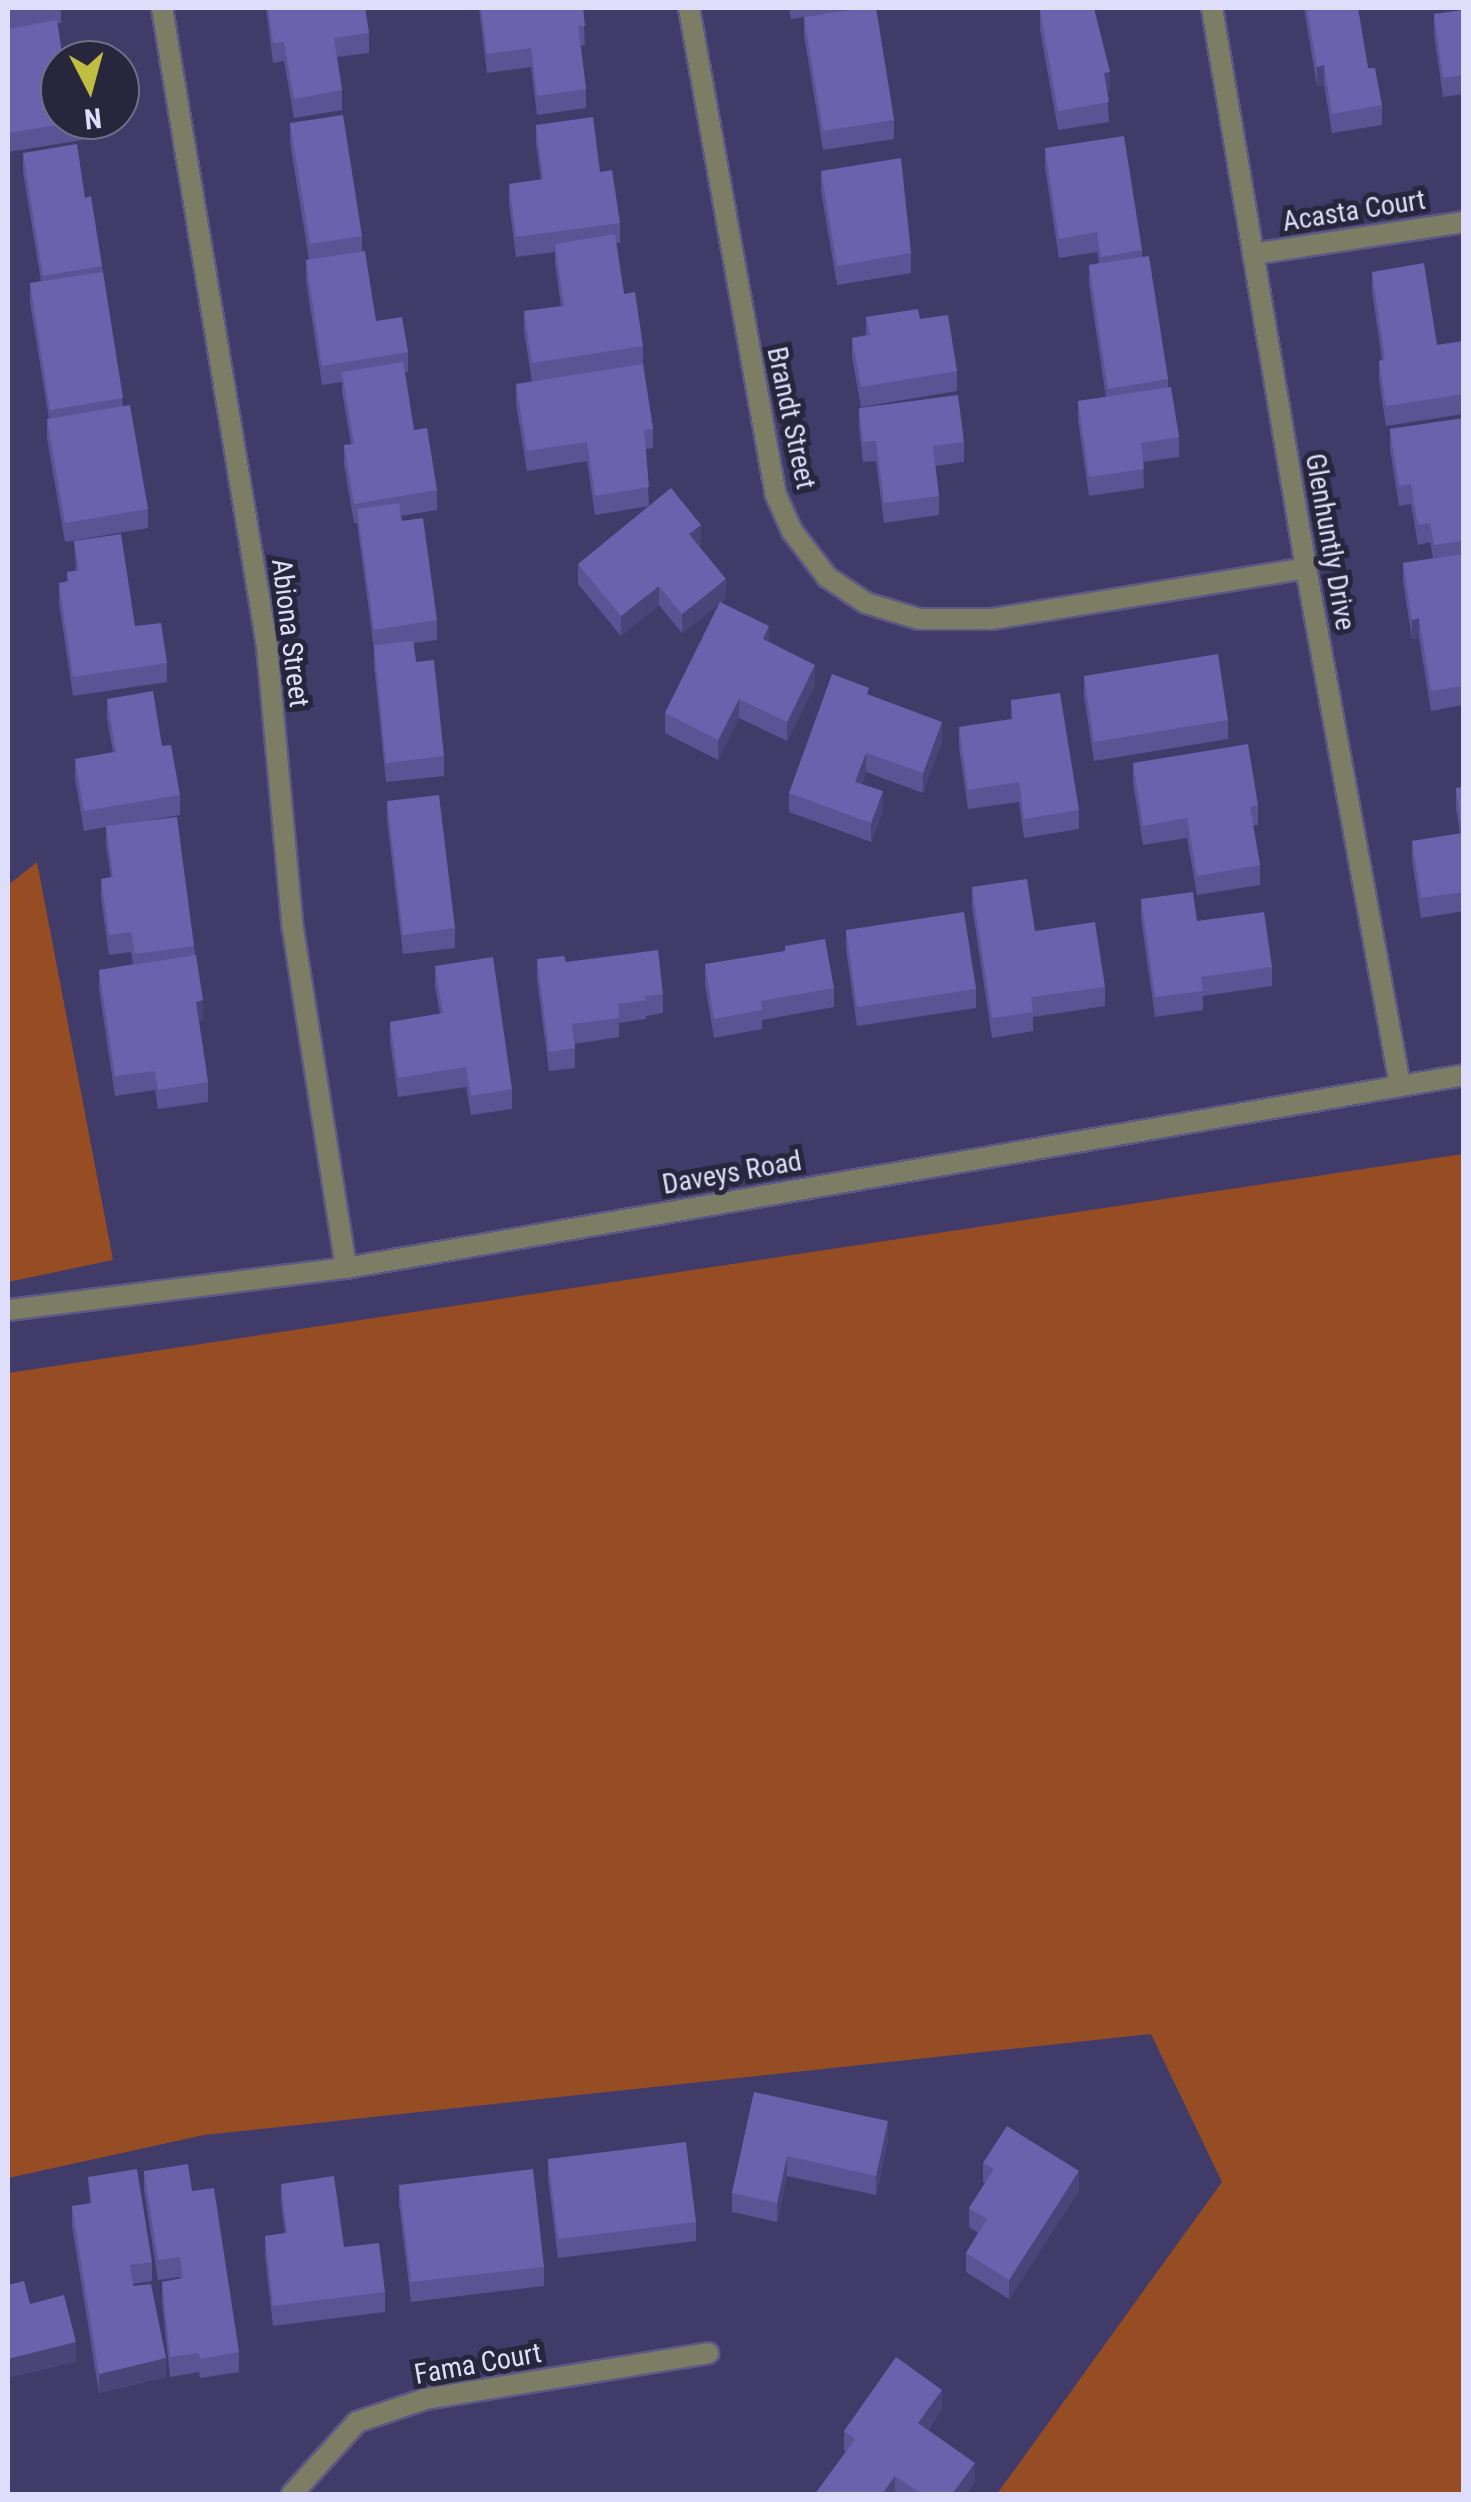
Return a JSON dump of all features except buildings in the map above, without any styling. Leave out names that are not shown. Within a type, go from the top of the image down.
[{"type":"street","name":"Abiona Street","points":[[162,8],[267,646],[293,929],[346,1268]]},
{"type":"street","name":"Brandt Street","points":[[689,8],[775,493],[792,531],[827,577],[866,603],[918,619],[992,619],[1306,568]]},
{"type":"street","name":"Glenhuntly Drive","points":[[1212,8],[1306,568],[1400,1085]]},
{"type":"street","name":"Acasta Court","points":[[1253,254],[1464,222]]},
{"type":"street","name":"Daveys Road","points":[[8,1310],[346,1268],[1464,1074]]},
{"type":"street","name":"Fama Court","points":[[292,2494],[358,2422],[425,2398],[708,2353]]},
{"type":"shaded area","points":[[37,862],[113,1260],[8,1282],[8,885]]},
{"type":"shaded area","points":[[1463,1154],[1463,2494],[997,2494],[1222,2182],[1151,2034],[204,2135],[8,2178],[8,1373]]}]
